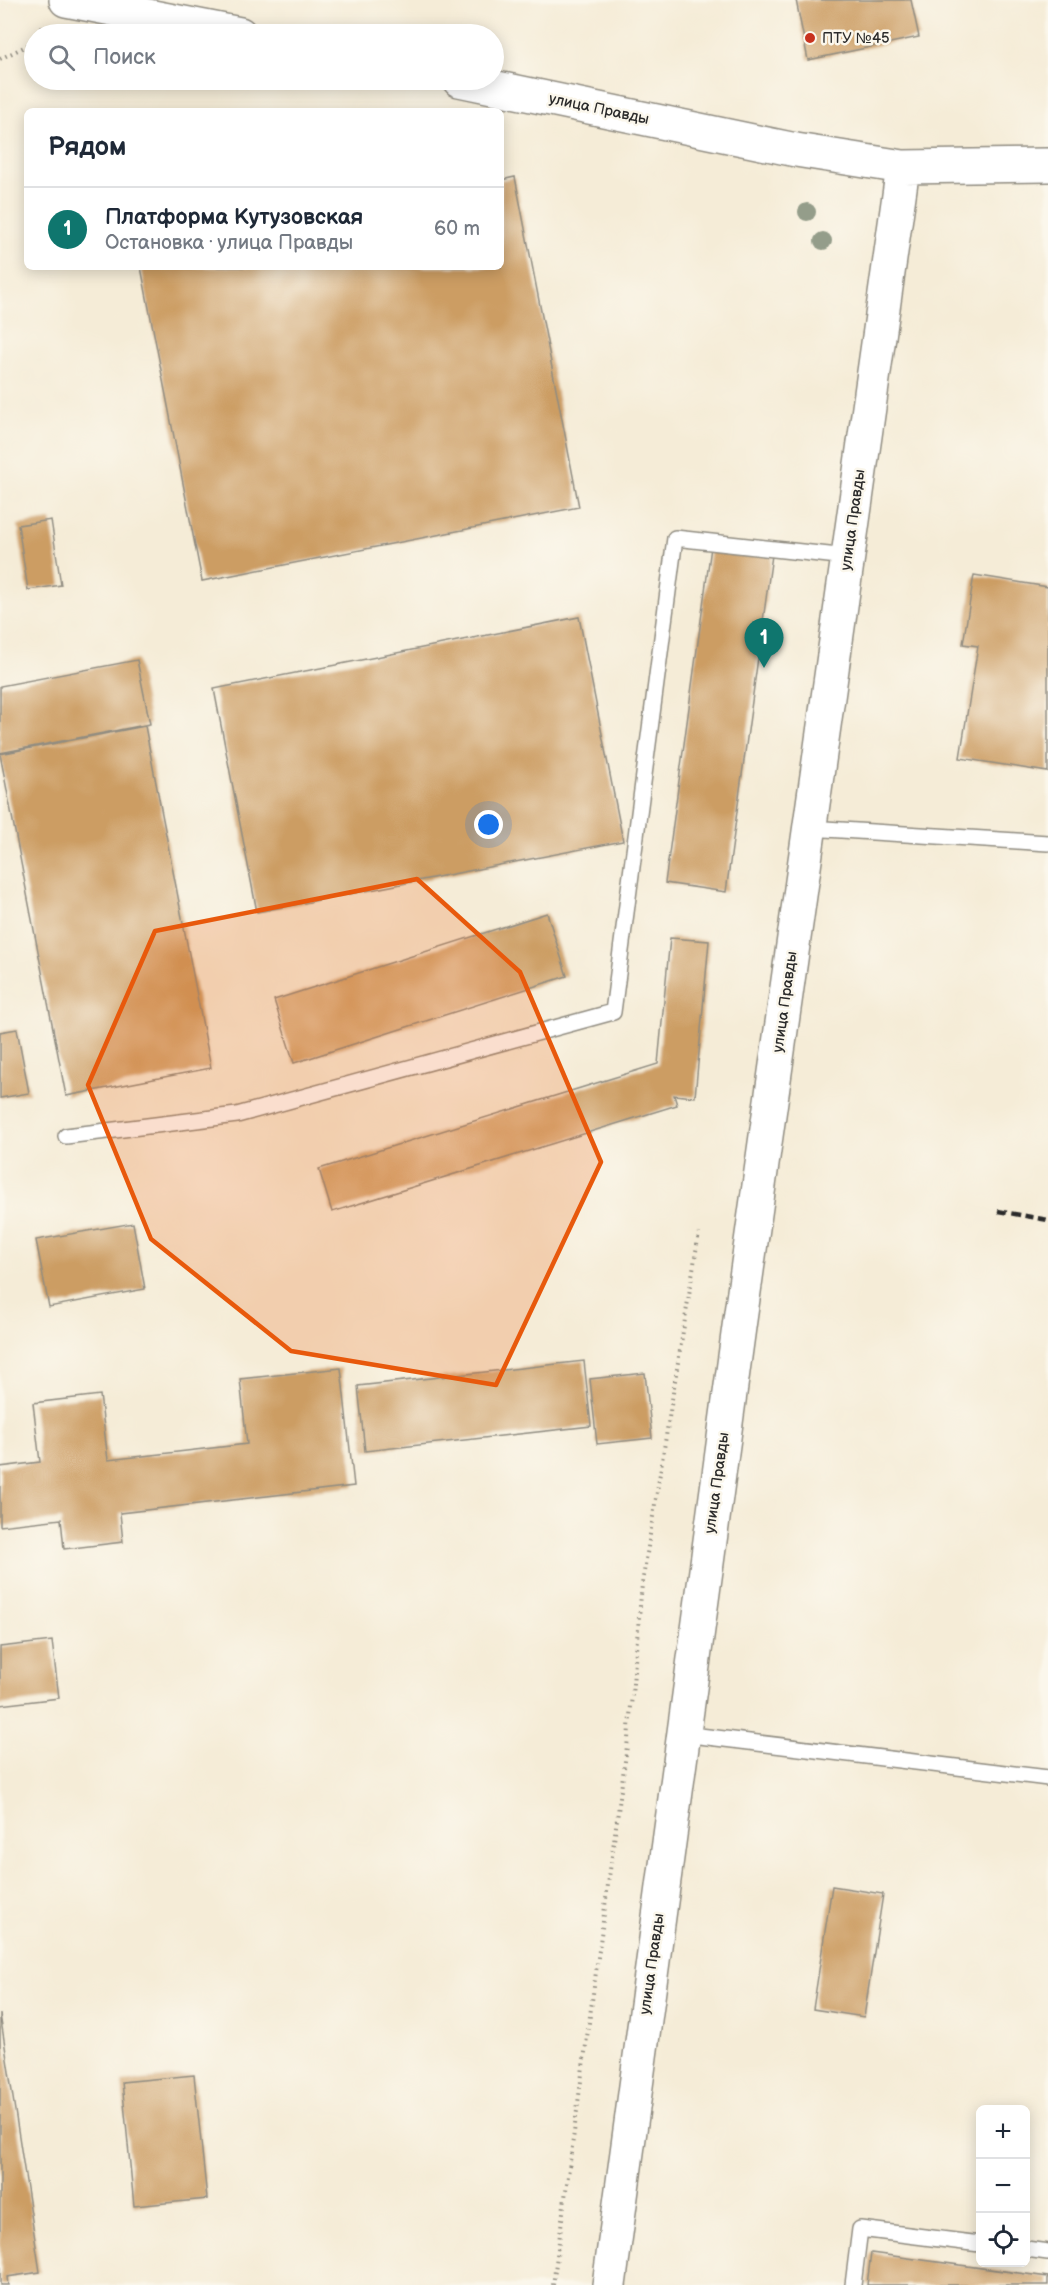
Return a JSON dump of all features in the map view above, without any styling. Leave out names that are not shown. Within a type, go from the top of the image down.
[{"type":"street","points":[[66,0],[189,24]]},
{"type":"street","name":"улица Правды","points":[[504,89],[796,150],[903,167],[683,1734],[609,2285]]},
{"type":"street","points":[[903,167],[1048,165]]},
{"type":"lane","points":[[66,1136],[237,1115],[613,1012],[675,538],[847,557]]},
{"type":"lane","points":[[809,828],[1048,843]]},
{"type":"lane","points":[[683,1734],[1048,1778]]},
{"type":"lane","points":[[853,2285],[860,2229],[976,2243]]},
{"type":"lane","points":[[1030,2250],[1048,2252]]},
{"type":"path","points":[[0,60],[24,47]]},
{"type":"path","points":[[553,2285],[628,1739],[642,1584],[699,1233]]},
{"type":"highlighted area","points":[[417,879],[520,972],[601,1162],[496,1385],[291,1351],[151,1239],[88,1085],[155,931]]},
{"type":"building","points":[[796,0],[911,0],[919,37],[808,60]]},
{"type":"building","points":[[515,177],[579,507],[202,581],[142,270],[504,270],[504,179]]},
{"type":"building","points":[[51,520],[61,585],[28,590],[18,525]]},
{"type":"building","points":[[711,547],[772,555],[726,892],[665,883]]},
{"type":"building","points":[[974,575],[1048,587],[1048,772],[960,758],[978,646],[963,644]]},
{"type":"building","points":[[579,617],[623,841],[257,912],[214,689]]},
{"type":"building","points":[[137,660],[150,724],[0,753],[0,686]]},
{"type":"building","points":[[145,726],[211,1068],[66,1096],[0,754]]},
{"type":"building","points":[[547,913],[567,976],[294,1063],[274,1000]]},
{"type":"building","points":[[670,938],[709,941],[695,1097],[674,1095],[677,1105],[332,1212],[319,1169],[658,1064]]},
{"type":"building","points":[[17,1029],[29,1093],[0,1098],[0,1032]]},
{"type":"building","points":[[133,1223],[145,1289],[49,1307],[36,1240]]},
{"type":"building","points":[[584,1361],[591,1426],[365,1451],[358,1386]]},
{"type":"building","points":[[341,1368],[354,1486],[120,1513],[123,1542],[64,1549],[61,1519],[0,1526],[0,1467],[40,1462],[33,1403],[100,1395],[108,1460],[247,1444],[240,1379]]},
{"type":"building","points":[[645,1373],[652,1438],[597,1444],[590,1379]]},
{"type":"building","points":[[52,1641],[59,1698],[0,1705],[0,1647]]},
{"type":"building","points":[[832,1886],[883,1894],[864,2017],[813,2009]]},
{"type":"building","points":[[0,2014],[40,2272],[7,2277],[8,2285],[0,2285]]},
{"type":"building","points":[[194,2075],[207,2199],[134,2206],[122,2082]]},
{"type":"building","points":[[871,2253],[1048,2277],[1048,2285],[867,2285]]},
{"type":"railway","points":[[998,1211],[1048,1220]]},
{"type":"place","name":"ПТУ №45","points":[[810,38]]},
{"type":"place","name":"Платформа Кутузовская","points":[[764,668]]}]
